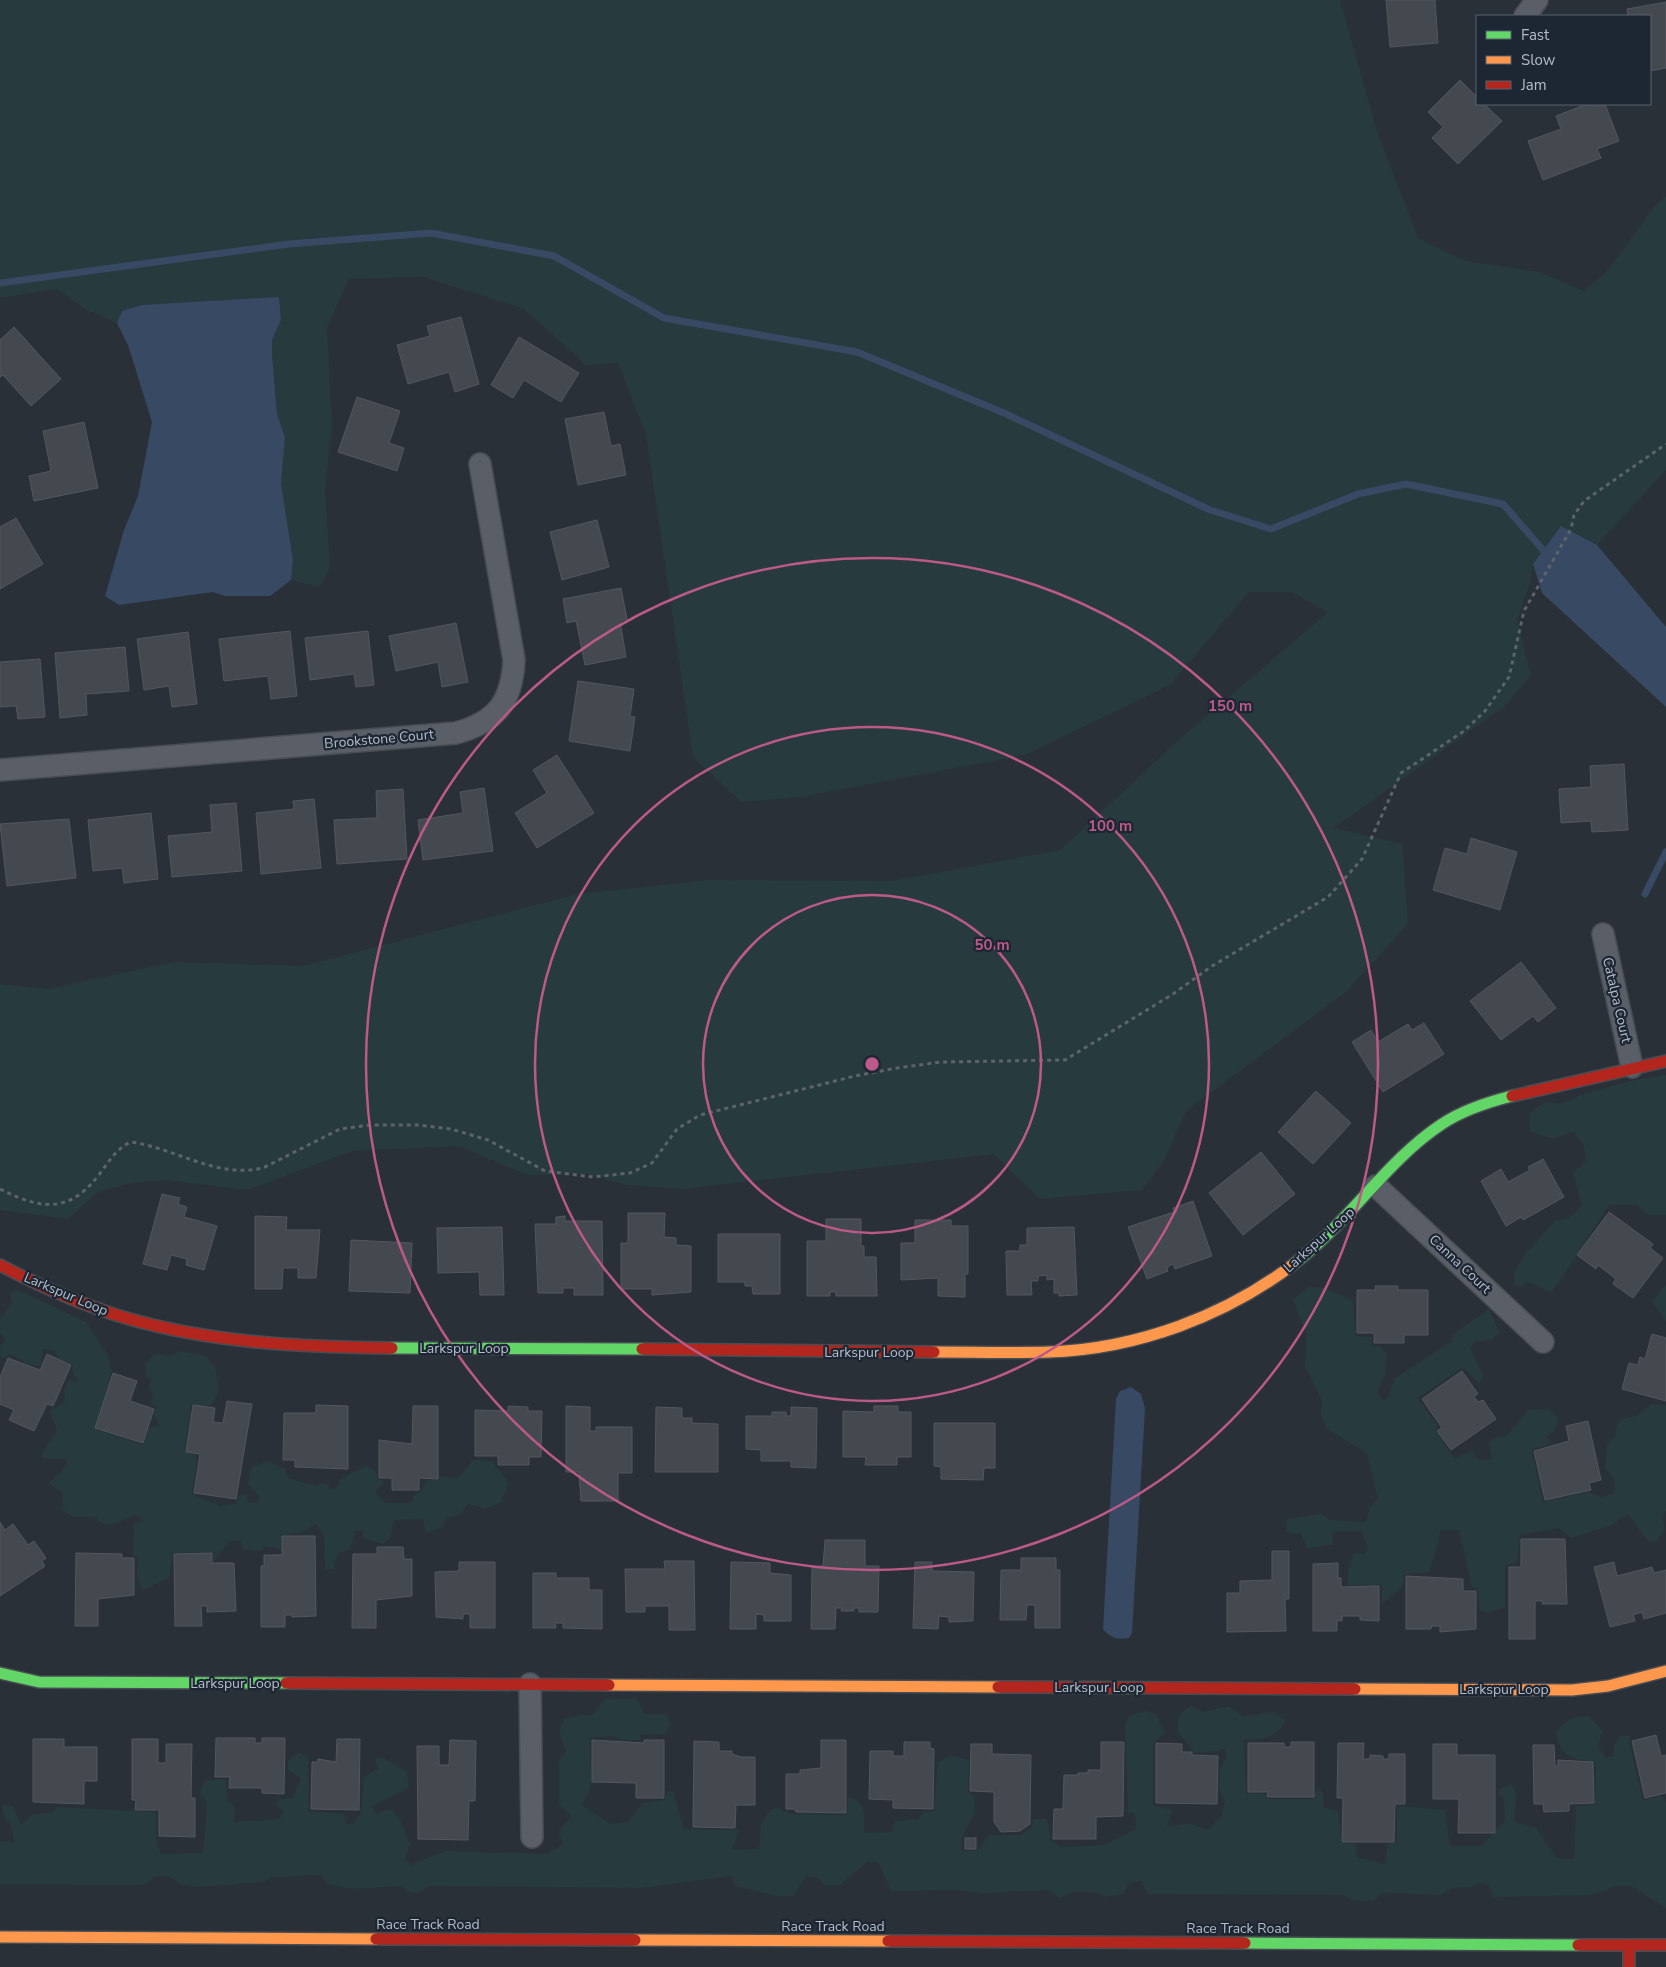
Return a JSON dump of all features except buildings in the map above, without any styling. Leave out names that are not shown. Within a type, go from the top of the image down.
[{"type":"street","points":[[1526,15],[1537,0]]},
{"type":"street","name":"Brookstone Court","points":[[0,770],[456,732],[476,727],[493,716],[506,700],[513,680],[514,660],[480,464]]},
{"type":"street","name":"Catalpa Court","points":[[1602,934],[1632,1067]]},
{"type":"street","name":"Larkspur Loop","points":[[0,1265],[54,1292],[96,1309],[144,1324],[209,1338],[272,1344],[366,1348],[1050,1352],[1090,1348],[1168,1331],[1224,1309],[1264,1287],[1305,1257],[1436,1129],[1468,1110],[1497,1100],[1632,1067],[1666,1061]]},
{"type":"street","name":"Canna Court","points":[[1376,1186],[1543,1342]]},
{"type":"street","name":"Larkspur Loop","points":[[0,1673],[39,1682],[1572,1690],[1608,1686],[1666,1671]]},
{"type":"street","points":[[530,1684],[532,1837]]},
{"type":"street","name":"Race Track Road","points":[[0,1937],[1666,1945]]},
{"type":"street","points":[[1629,1944],[1629,1967]]},
{"type":"path","points":[[0,1189],[22,1201],[46,1204],[73,1200],[93,1184],[116,1152],[131,1142],[226,1169],[249,1171],[262,1168],[340,1130],[372,1125],[418,1125],[451,1129],[488,1140],[545,1171],[562,1175],[593,1177],[630,1173],[652,1163],[678,1130],[700,1115],[855,1076],[897,1068],[941,1062],[1065,1060],[1173,994],[1212,966],[1328,896],[1362,859],[1402,773],[1464,731],[1485,711],[1509,677],[1524,611],[1571,529],[1574,516],[1584,501],[1666,444]]},
{"type":"green space","points":[[0,0],[1340,0],[1378,134],[1418,238],[1465,261],[1539,272],[1584,291],[1608,270],[1654,207],[1666,196],[1666,470],[1597,545],[1561,526],[1533,564],[1530,584],[1517,620],[1531,675],[1505,706],[1334,828],[1402,844],[1408,924],[1346,992],[1186,1111],[1164,1161],[1142,1190],[1040,1199],[993,1154],[682,1189],[627,1185],[587,1174],[527,1175],[459,1146],[352,1151],[247,1190],[166,1180],[130,1183],[97,1193],[68,1219],[0,1210],[0,984],[48,989],[174,962],[303,966],[578,894],[708,880],[892,881],[1060,850],[1181,738],[1328,612],[1291,592],[1249,592],[1170,685],[1025,755],[801,797],[741,802],[693,757],[646,434],[618,363],[586,365],[524,309],[424,277],[349,279],[327,328],[332,426],[325,488],[330,568],[319,587],[291,580],[293,560],[281,483],[285,437],[277,414],[272,354],[272,340],[281,320],[279,297],[122,311],[117,323],[87,310],[57,289],[0,298]]},
{"type":"green space","points":[[1666,1075],[1666,1215],[1648,1215],[1637,1205],[1609,1205],[1558,1284],[1550,1292],[1528,1282],[1522,1287],[1514,1286],[1515,1270],[1526,1253],[1555,1221],[1569,1218],[1582,1206],[1573,1172],[1586,1162],[1584,1145],[1573,1132],[1553,1139],[1530,1132],[1529,1114],[1546,1101],[1560,1104],[1587,1093],[1630,1081]]},
{"type":"green space","points":[[1664,1286],[1666,1286],[1666,1321],[1652,1302]]},
{"type":"green space","points":[[1309,1287],[1326,1288],[1353,1301],[1356,1336],[1372,1337],[1372,1347],[1379,1346],[1387,1353],[1385,1375],[1377,1392],[1383,1401],[1388,1398],[1394,1379],[1452,1341],[1453,1334],[1489,1309],[1500,1333],[1491,1340],[1475,1342],[1470,1349],[1484,1377],[1479,1383],[1463,1367],[1418,1398],[1439,1428],[1435,1430],[1454,1458],[1472,1451],[1478,1460],[1492,1459],[1488,1441],[1507,1435],[1528,1410],[1549,1409],[1559,1420],[1554,1431],[1546,1437],[1552,1443],[1532,1450],[1543,1502],[1588,1492],[1602,1497],[1614,1493],[1615,1481],[1605,1468],[1607,1444],[1615,1437],[1618,1421],[1638,1415],[1652,1404],[1666,1405],[1666,1511],[1662,1517],[1665,1529],[1655,1543],[1647,1540],[1628,1514],[1610,1526],[1571,1538],[1559,1528],[1520,1535],[1517,1562],[1505,1566],[1505,1607],[1487,1613],[1480,1610],[1477,1588],[1472,1587],[1459,1530],[1440,1530],[1438,1544],[1429,1572],[1404,1574],[1402,1587],[1382,1604],[1382,1585],[1348,1585],[1348,1571],[1353,1554],[1364,1554],[1368,1547],[1362,1531],[1333,1531],[1332,1545],[1307,1548],[1301,1534],[1286,1532],[1287,1519],[1321,1514],[1330,1520],[1366,1522],[1370,1507],[1378,1499],[1367,1453],[1327,1429],[1321,1415],[1322,1401],[1305,1366],[1307,1336],[1293,1299]]},
{"type":"green space","points":[[16,1289],[86,1322],[107,1354],[112,1370],[95,1429],[143,1445],[150,1427],[160,1426],[154,1414],[156,1408],[151,1403],[153,1394],[149,1389],[151,1380],[146,1376],[145,1364],[155,1354],[169,1356],[181,1351],[206,1356],[215,1367],[219,1391],[211,1406],[191,1405],[185,1452],[195,1455],[197,1460],[192,1494],[221,1506],[236,1504],[238,1496],[246,1494],[248,1502],[257,1503],[259,1497],[248,1484],[251,1467],[268,1461],[285,1469],[288,1478],[315,1486],[322,1483],[329,1486],[332,1490],[339,1484],[339,1480],[367,1465],[376,1472],[378,1479],[385,1481],[375,1492],[385,1503],[412,1503],[413,1496],[420,1491],[427,1480],[438,1480],[440,1476],[457,1479],[473,1460],[492,1461],[509,1483],[501,1502],[485,1509],[468,1504],[460,1515],[446,1518],[442,1527],[426,1533],[423,1519],[394,1520],[390,1538],[383,1544],[363,1538],[363,1530],[355,1532],[350,1549],[337,1554],[334,1569],[325,1569],[324,1536],[316,1524],[301,1533],[281,1535],[281,1549],[265,1546],[261,1551],[243,1549],[240,1541],[229,1541],[214,1562],[213,1552],[172,1553],[170,1577],[142,1591],[137,1577],[138,1558],[133,1556],[134,1524],[144,1521],[137,1515],[114,1524],[102,1524],[95,1517],[72,1517],[62,1509],[63,1494],[49,1483],[66,1466],[66,1460],[42,1458],[41,1455],[57,1430],[50,1411],[65,1402],[64,1389],[69,1380],[76,1382],[77,1379],[72,1372],[73,1364],[60,1359],[55,1351],[44,1349],[40,1366],[30,1365],[10,1354],[1,1359],[0,1346],[6,1340],[0,1333],[0,1319],[12,1303],[10,1294]]},
{"type":"green space","points":[[637,1698],[644,1714],[666,1714],[671,1724],[666,1734],[640,1735],[641,1740],[622,1740],[614,1736],[590,1738],[591,1787],[582,1805],[610,1824],[628,1822],[642,1803],[665,1800],[667,1791],[673,1792],[684,1829],[739,1830],[732,1850],[759,1849],[761,1824],[771,1809],[779,1808],[790,1814],[847,1815],[848,1797],[859,1803],[864,1811],[864,1833],[892,1832],[895,1821],[918,1819],[925,1812],[934,1811],[938,1762],[950,1755],[969,1760],[968,1792],[974,1796],[975,1812],[961,1839],[962,1851],[978,1850],[989,1835],[1021,1835],[1032,1827],[1033,1819],[1047,1819],[1051,1840],[1062,1847],[1104,1845],[1136,1829],[1135,1814],[1128,1812],[1125,1725],[1130,1715],[1145,1711],[1156,1714],[1165,1733],[1153,1743],[1153,1805],[1172,1810],[1167,1827],[1188,1823],[1209,1830],[1222,1815],[1225,1800],[1219,1789],[1220,1769],[1227,1755],[1224,1748],[1218,1751],[1195,1753],[1178,1732],[1178,1716],[1190,1706],[1203,1712],[1228,1706],[1244,1717],[1272,1712],[1286,1720],[1278,1731],[1269,1737],[1244,1739],[1246,1793],[1265,1794],[1266,1799],[1314,1799],[1316,1789],[1323,1791],[1323,1807],[1338,1811],[1341,1843],[1356,1844],[1357,1857],[1385,1865],[1388,1843],[1397,1843],[1397,1806],[1445,1810],[1450,1846],[1481,1846],[1505,1821],[1504,1798],[1499,1795],[1500,1789],[1511,1784],[1516,1792],[1514,1821],[1536,1828],[1557,1858],[1574,1859],[1576,1806],[1595,1805],[1596,1763],[1575,1758],[1565,1753],[1558,1742],[1556,1733],[1569,1720],[1588,1716],[1602,1730],[1598,1747],[1606,1758],[1614,1756],[1614,1745],[1620,1736],[1630,1736],[1629,1742],[1643,1800],[1662,1796],[1666,1803],[1666,1908],[1631,1886],[1617,1886],[1592,1895],[1493,1897],[1491,1889],[1484,1882],[1471,1887],[1453,1888],[1440,1895],[1383,1893],[1373,1901],[1352,1900],[1344,1895],[1148,1894],[1141,1881],[1130,1882],[1123,1894],[1105,1897],[1098,1893],[1075,1891],[1060,1898],[1048,1890],[984,1893],[957,1890],[891,1891],[878,1862],[867,1862],[839,1886],[824,1885],[818,1878],[806,1877],[793,1896],[776,1896],[735,1886],[731,1876],[641,1888],[430,1886],[418,1893],[408,1892],[402,1886],[351,1889],[328,1884],[320,1875],[272,1877],[264,1882],[196,1887],[181,1884],[168,1876],[155,1876],[145,1885],[0,1884],[0,1841],[14,1842],[11,1824],[4,1817],[2,1806],[13,1806],[21,1825],[33,1814],[51,1813],[57,1807],[156,1812],[156,1838],[161,1854],[203,1853],[207,1803],[200,1792],[205,1780],[226,1780],[227,1798],[235,1808],[234,1822],[279,1819],[284,1812],[276,1805],[279,1799],[292,1798],[301,1778],[288,1770],[288,1760],[299,1753],[308,1757],[309,1811],[344,1814],[346,1824],[353,1824],[361,1813],[364,1777],[378,1769],[375,1760],[377,1757],[384,1758],[407,1772],[409,1787],[373,1806],[376,1815],[385,1810],[391,1810],[400,1819],[410,1844],[405,1859],[411,1865],[445,1851],[547,1854],[563,1844],[558,1831],[572,1817],[559,1805],[559,1761],[567,1750],[560,1735],[564,1719],[580,1715],[592,1715],[605,1699]]},
{"type":"water","points":[[279,297],[281,320],[272,340],[272,354],[277,414],[285,437],[281,483],[293,560],[291,580],[270,596],[225,596],[213,592],[119,605],[105,596],[124,530],[138,496],[152,422],[128,345],[117,323],[122,311],[142,305]]},
{"type":"water","points":[[1561,526],[1597,545],[1666,627],[1666,707],[1542,593],[1533,564]]},
{"type":"water","points":[[1131,1387],[1141,1394],[1145,1408],[1132,1633],[1129,1638],[1121,1639],[1114,1638],[1103,1629],[1116,1399],[1120,1391]]},
{"type":"waterway","points":[[0,283],[289,244],[431,233],[554,256],[664,318],[857,352],[1004,413],[1210,510],[1271,529],[1358,494],[1406,484],[1503,504],[1544,551]]},
{"type":"waterway","points":[[1645,894],[1666,852]]},
{"type":"traffic: fast","points":[[1295,1263],[1315,1247],[1403,1155],[1422,1139],[1458,1115],[1512,1096]]},
{"type":"traffic: fast","points":[[392,1348],[642,1349]]},
{"type":"traffic: fast","points":[[0,1673],[39,1682],[286,1683]]},
{"type":"traffic: fast","points":[[1245,1943],[1578,1945]]},
{"type":"traffic: slow","points":[[934,1352],[1049,1352],[1115,1344],[1179,1326],[1210,1314],[1240,1299],[1295,1263]]},
{"type":"traffic: slow","points":[[1355,1689],[1572,1690],[1608,1686],[1666,1671]]},
{"type":"traffic: slow","points":[[609,1685],[998,1687]]},
{"type":"traffic: slow","points":[[0,1937],[376,1939]]},
{"type":"traffic: slow","points":[[635,1940],[888,1941]]},
{"type":"traffic: jam","points":[[1512,1096],[1666,1061]]},
{"type":"traffic: jam","points":[[0,1265],[46,1288],[110,1313],[191,1333],[291,1345],[392,1348]]},
{"type":"traffic: jam","points":[[642,1349],[934,1352]]},
{"type":"traffic: jam","points":[[286,1683],[609,1685]]},
{"type":"traffic: jam","points":[[998,1687],[1355,1689]]},
{"type":"traffic: jam","points":[[376,1939],[635,1940]]},
{"type":"traffic: jam","points":[[888,1941],[1245,1943]]},
{"type":"traffic: jam","points":[[1578,1945],[1666,1945]]},
{"type":"traffic: jam","points":[[1629,1945],[1629,1967]]}]
